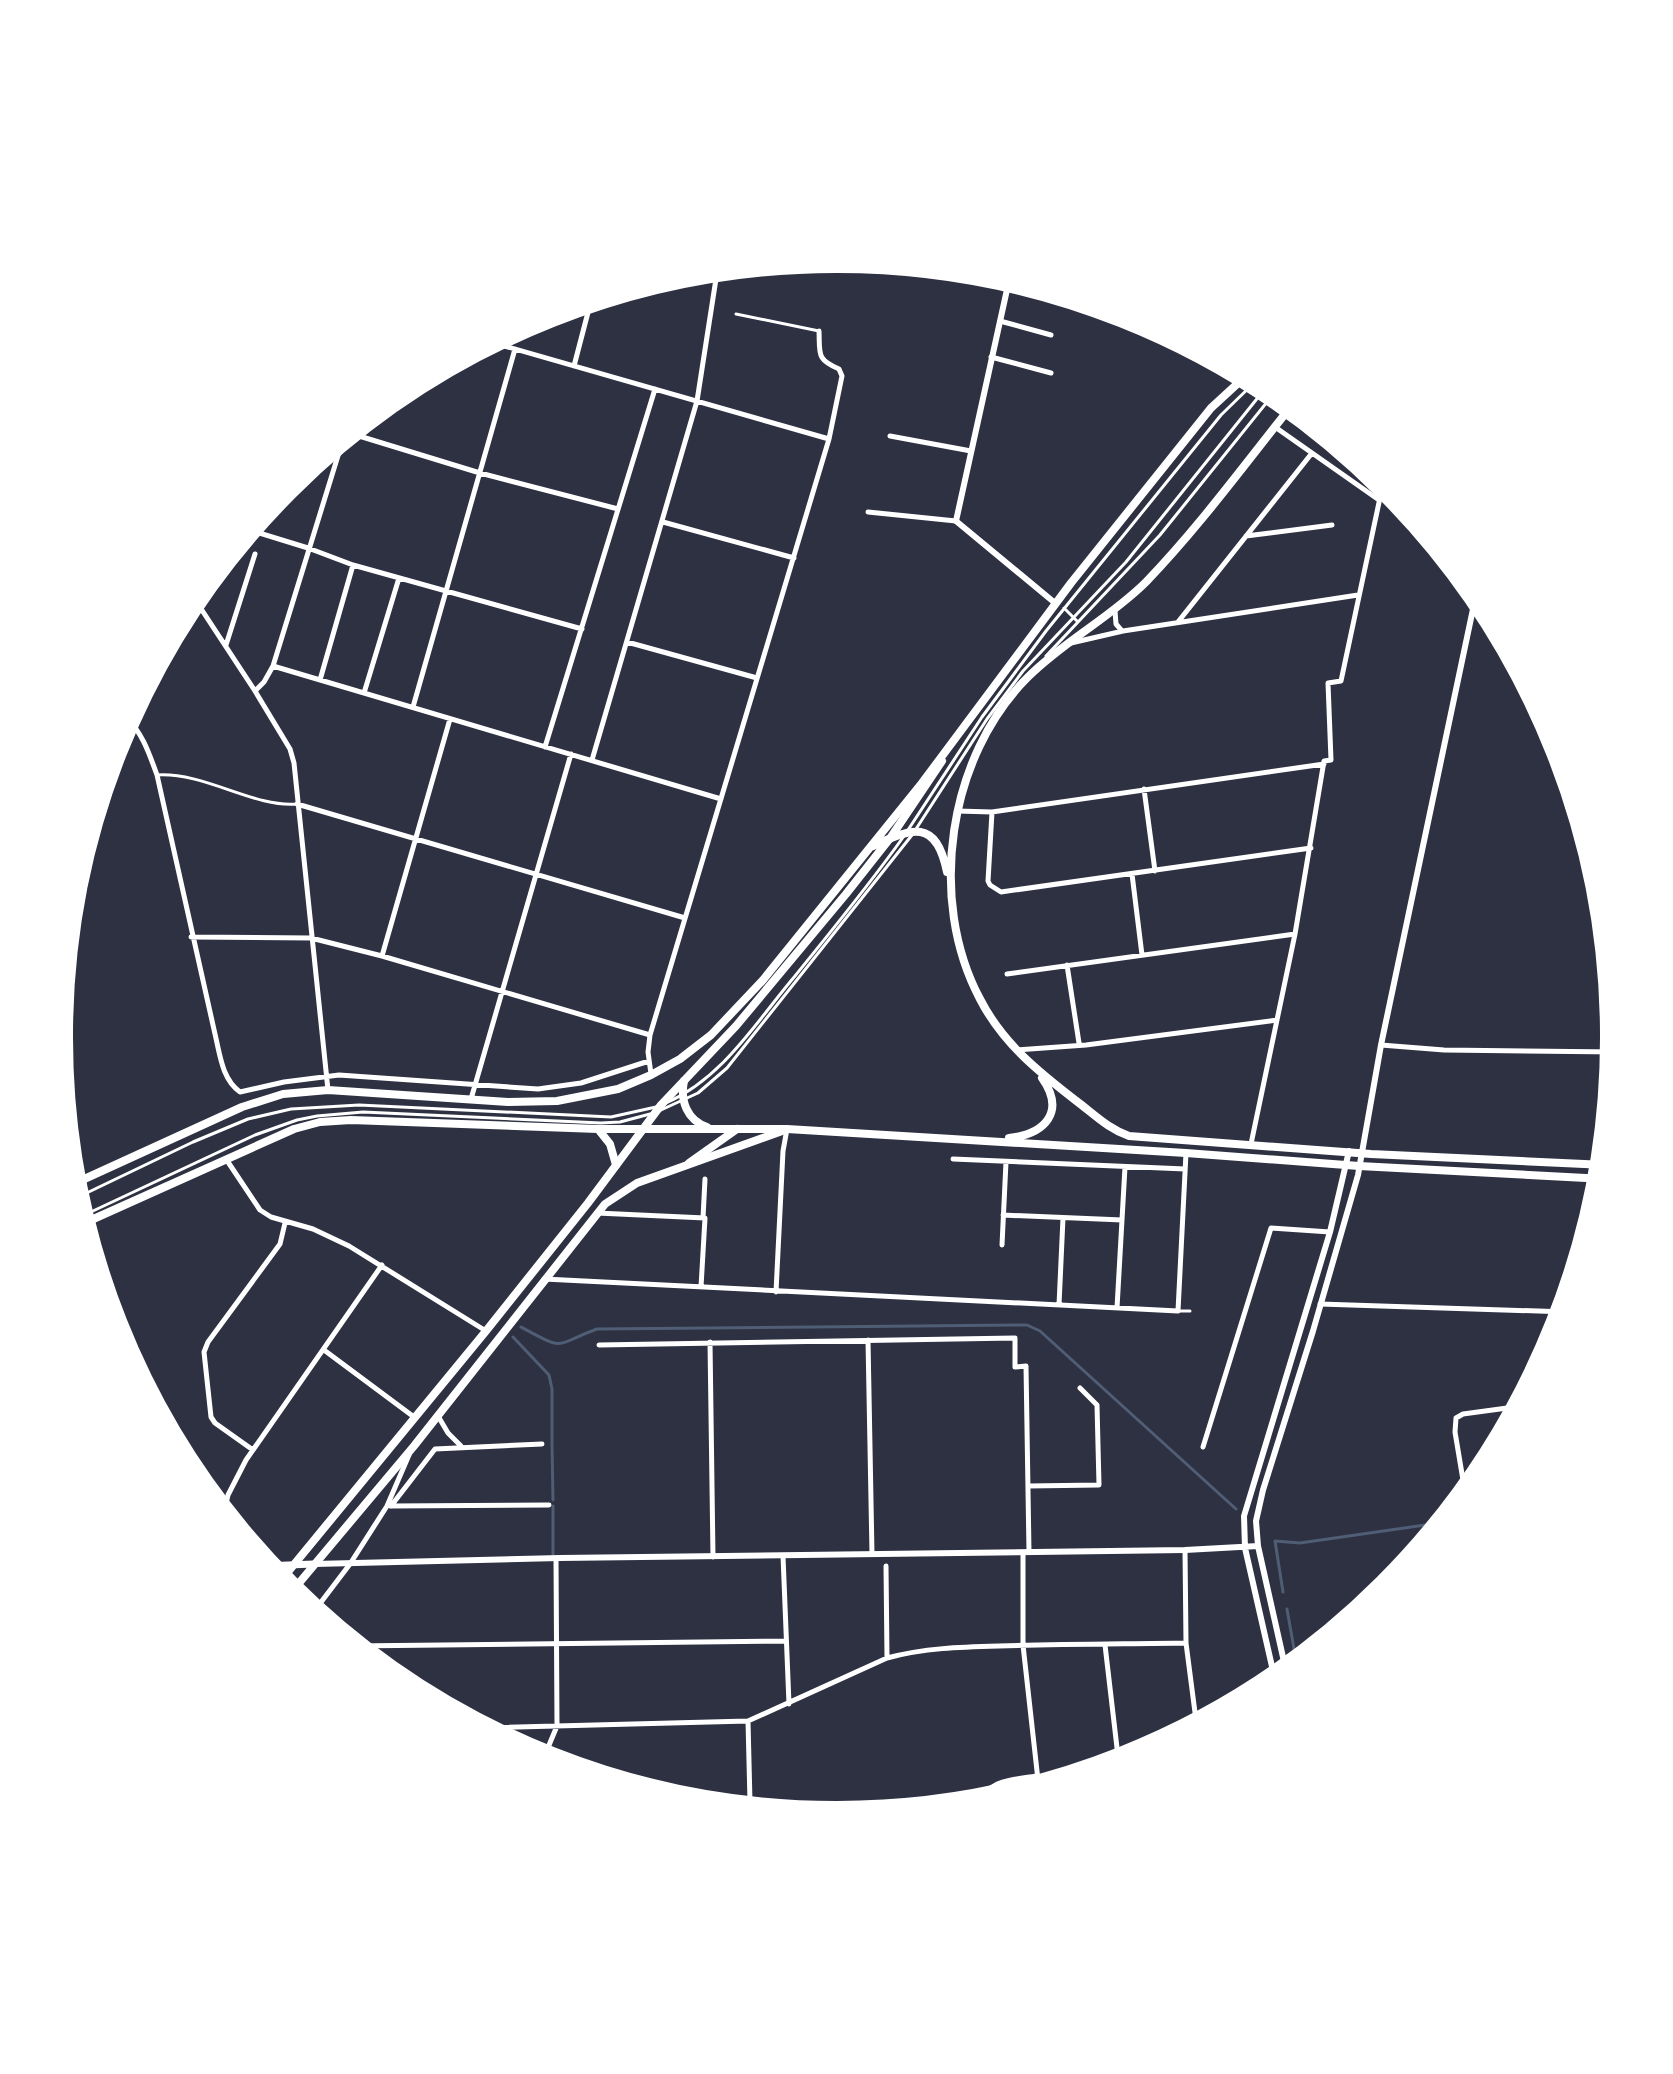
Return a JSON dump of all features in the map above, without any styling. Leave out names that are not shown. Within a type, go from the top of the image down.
[{"type":"main road","points":[[82,1180],[242,1107],[283,1094],[328,1090],[523,1103],[582,1098],[618,1089],[651,1075],[697,1047],[729,1018],[763,980],[960,733],[1055,603],[1211,408],[1239,382]]},
{"type":"main road","points":[[954,904],[952,849],[957,811],[974,757],[1001,712],[1027,678],[1144,584],[1285,414]]},
{"type":"main road","points":[[286,1573],[504,1308],[658,1109],[736,1026],[891,837],[960,733]]},
{"type":"main road","points":[[871,846],[911,831],[932,838],[942,852],[960,944],[971,982],[994,1024],[1037,1070],[1107,1126],[1129,1136],[1594,1164]]},
{"type":"main road","points":[[991,1141],[1032,1134],[1046,1122],[1052,1104],[1051,1094],[1037,1070]]},
{"type":"main road","points":[[684,1081],[683,1098],[696,1123],[716,1129]]},
{"type":"main road","points":[[90,1220],[258,1140],[335,1121],[644,1130],[787,1129],[1591,1178]]},
{"type":"main road","points":[[598,1129],[610,1144],[616,1165]]},
{"type":"main road","points":[[689,1163],[737,1129]]},
{"type":"main road","points":[[298,1584],[414,1446],[596,1213],[626,1188],[787,1129]]},
{"type":"main road","points":[[280,1566],[314,1564]]},
{"type":"street","points":[[592,760],[697,401],[716,278]]},
{"type":"street","points":[[956,521],[1007,288]]},
{"type":"street","points":[[574,366],[589,309]]},
{"type":"street","points":[[1000,321],[1051,335]]},
{"type":"street","points":[[651,1075],[650,1035],[829,439],[842,376],[839,369],[823,363],[820,358],[819,331]]},
{"type":"street","points":[[503,345],[829,439]]},
{"type":"street","points":[[413,707],[515,349]]},
{"type":"street","points":[[991,357],[1051,373]]},
{"type":"street","points":[[545,747],[655,389]]},
{"type":"street","points":[[1275,426],[1379,500]]},
{"type":"street","points":[[890,436],[971,451]]},
{"type":"street","points":[[357,437],[618,509]]},
{"type":"street","points":[[255,691],[273,666],[339,452]]},
{"type":"street","points":[[1177,623],[1312,453]]},
{"type":"street","points":[[1251,1144],[1295,934],[1324,761],[1331,760],[1328,683],[1341,681],[1380,494]]},
{"type":"street","points":[[868,512],[956,521],[1055,603]]},
{"type":"street","points":[[663,522],[794,558]]},
{"type":"street","points":[[1245,536],[1332,525]]},
{"type":"street","points":[[257,532],[353,565],[582,629]]},
{"type":"street","points":[[225,645],[255,554]]},
{"type":"street","points":[[320,680],[353,565]]},
{"type":"street","points":[[364,693],[399,578]]},
{"type":"street","points":[[1071,643],[1123,631],[1358,595]]},
{"type":"street","points":[[200,607],[290,749],[294,763],[328,1090]]},
{"type":"street","points":[[1284,1661],[1258,1546],[1256,1521],[1359,1166],[1381,1045],[1473,608]]},
{"type":"street","points":[[1115,610],[1116,624],[1123,631]]},
{"type":"street","points":[[627,642],[757,678]]},
{"type":"street","points":[[273,666],[721,799]]},
{"type":"street","points":[[382,956],[450,718]]},
{"type":"street","points":[[134,725],[147,746],[157,775],[191,937],[226,1077],[240,1092],[326,1076],[373,1076],[538,1089],[601,1078],[649,1061]]},
{"type":"street","points":[[471,1100],[571,754]]},
{"type":"street","points":[[957,811],[992,812],[1324,764]]},
{"type":"street","points":[[1144,789],[1155,871]]},
{"type":"street","points":[[297,804],[685,918]]},
{"type":"street","points":[[992,812],[988,874],[990,885],[1001,892],[1311,848]]},
{"type":"street","points":[[1132,874],[1142,955]]},
{"type":"street","points":[[1007,974],[1295,934]]},
{"type":"street","points":[[191,937],[311,938],[650,1035]]},
{"type":"street","points":[[1067,965],[1079,1043]]},
{"type":"street","points":[[1016,1050],[1079,1043],[1086,1045],[1277,1020]]},
{"type":"street","points":[[1381,1045],[1444,1050],[1604,1052]]},
{"type":"street","points":[[776,1292],[783,1151],[787,1129]]},
{"type":"street","points":[[1273,1669],[1245,1548],[1244,1516],[1330,1232],[1349,1151]]},
{"type":"street","points":[[543,1279],[1178,1311],[1186,1153]]},
{"type":"street","points":[[227,1155],[260,1210],[285,1223],[332,1237],[487,1329]]},
{"type":"street","points":[[953,1159],[1185,1169]]},
{"type":"street","points":[[1002,1245],[1006,1162]]},
{"type":"street","points":[[1117,1308],[1125,1167]]},
{"type":"street","points":[[701,1287],[705,1179]]},
{"type":"street","points":[[596,1213],[704,1218]]},
{"type":"street","points":[[1003,1215],[1122,1220]]},
{"type":"street","points":[[1059,1305],[1063,1218]]},
{"type":"street","points":[[253,1450],[211,1417],[204,1352],[208,1342],[280,1244],[285,1223]]},
{"type":"street","points":[[1203,1447],[1271,1228],[1330,1232]]},
{"type":"street","points":[[226,1504],[253,1450],[382,1265]]},
{"type":"street","points":[[1320,1304],[1554,1312]]},
{"type":"street","points":[[599,1345],[1015,1338],[1015,1367],[1026,1366],[1028,1486],[1023,1645],[1037,1776],[996,1783],[987,1791]]},
{"type":"street","points":[[868,1340],[872,1554]]},
{"type":"street","points":[[710,1342],[713,1557]]},
{"type":"street","points":[[324,1350],[414,1417]]},
{"type":"street","points":[[1028,1486],[1099,1485],[1097,1405],[1080,1388]]},
{"type":"street","points":[[1463,1481],[1455,1432],[1456,1418],[1468,1413],[1509,1408]]},
{"type":"street","points":[[437,1414],[461,1447]]},
{"type":"street","points":[[1269,1429],[1280,1432]]},
{"type":"street","points":[[319,1605],[430,1453],[438,1448],[542,1444]]},
{"type":"street","points":[[389,1506],[414,1446]]},
{"type":"street","points":[[389,1506],[549,1505]]},
{"type":"street","points":[[314,1564],[1185,1550],[1258,1546]]},
{"type":"street","points":[[1185,1550],[1186,1643],[1195,1716]]},
{"type":"street","points":[[783,1556],[789,1704]]},
{"type":"street","points":[[547,1749],[557,1726],[556,1558]]},
{"type":"street","points":[[886,1566],[887,1658]]},
{"type":"street","points":[[368,1646],[785,1641]]},
{"type":"street","points":[[500,1727],[748,1721],[887,1658],[929,1650],[1023,1645],[1186,1643]]},
{"type":"street","points":[[1105,1645],[1118,1752]]},
{"type":"street","points":[[748,1721],[750,1800]]},
{"type":"lane","points":[[736,314],[819,331]]},
{"type":"lane","points":[[911,831],[982,717],[1064,608],[1221,415],[1248,389]]},
{"type":"lane","points":[[258,1140],[297,1120],[351,1113],[620,1122],[706,1088],[727,1068],[911,831],[1003,697],[1040,652],[1126,562],[1259,396]]},
{"type":"lane","points":[[1027,678],[1160,535],[1268,401]]},
{"type":"lane","points":[[1064,608],[1078,622]]},
{"type":"lane","points":[[157,775],[183,775],[253,796],[297,804]]},
{"type":"lane","points":[[85,1194],[248,1119],[291,1109],[333,1105],[611,1117],[658,1109],[683,1098]]},
{"type":"lane","points":[[89,1213],[227,1155]]},
{"type":"lane","points":[[1178,1311],[1190,1311]]},
{"type":"waterway","points":[[521,1327],[559,1343],[597,1329],[1027,1325],[1040,1331],[1236,1509]]},
{"type":"waterway","points":[[513,1337],[549,1375],[552,1445]]},
{"type":"waterway","points":[[552,1446],[553,1500]]},
{"type":"waterway","points":[[553,1506],[553,1558]]},
{"type":"waterway","points":[[1283,1592],[1275,1541],[1300,1543],[1430,1524]]},
{"type":"waterway","points":[[1287,1609],[1295,1654]]}]
